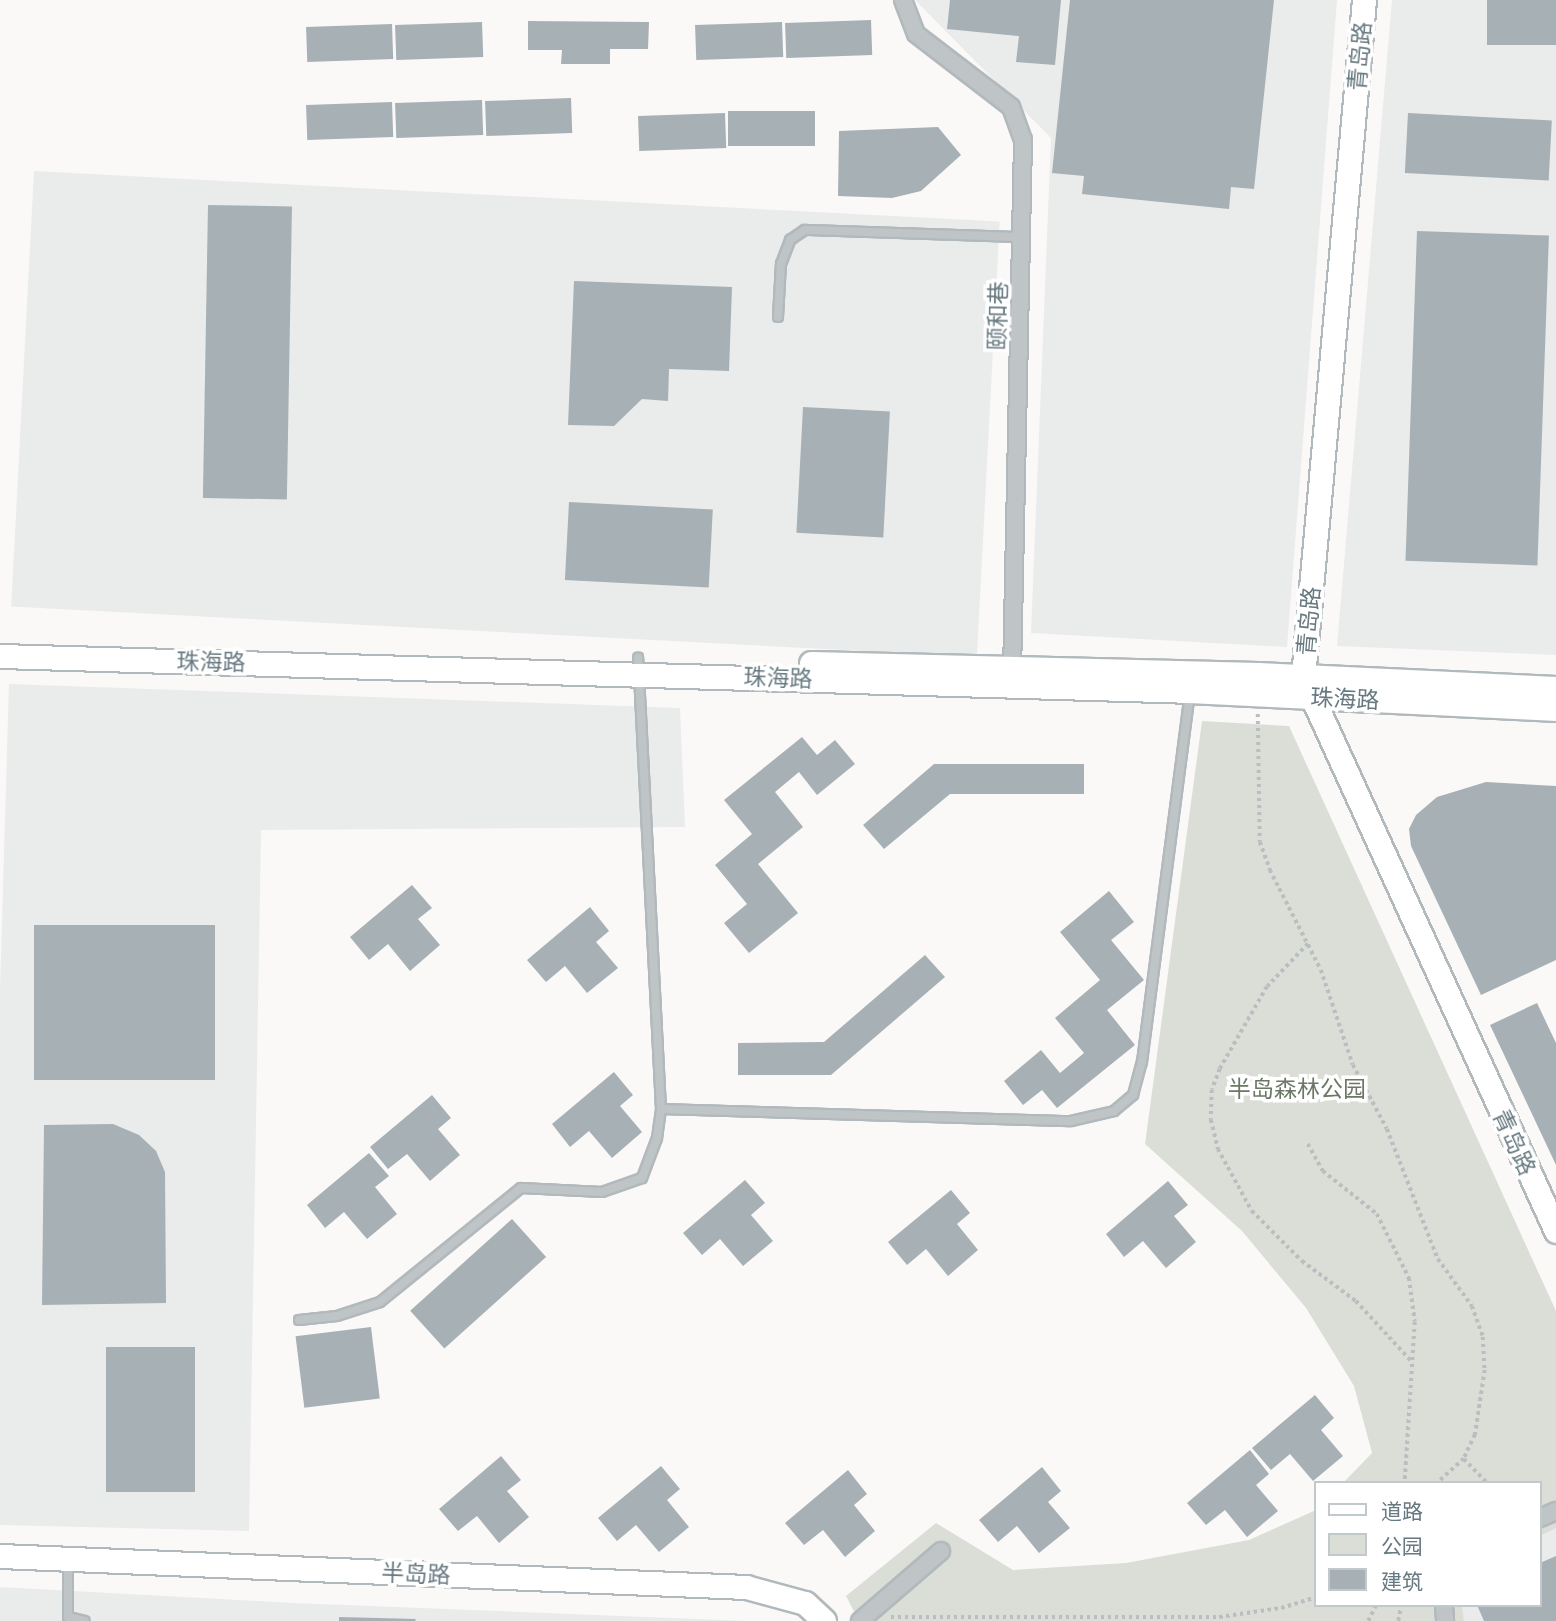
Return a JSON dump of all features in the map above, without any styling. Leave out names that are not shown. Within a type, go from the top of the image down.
[{"type":"main road","name":"青岛路","points":[[1364,0],[1308,686],[1556,1231]]},
{"type":"main road","name":"珠海路","points":[[0,645],[1191,683],[1556,688]]},
{"type":"main road","name":"珠海路","points":[[0,656],[638,665]]},
{"type":"main road","name":"珠海路","points":[[1191,683],[1258,694],[1308,686],[1556,709]]},
{"type":"main road","name":"半岛路","points":[[0,1556],[746,1587],[805,1603],[824,1621]]},
{"type":"street","name":"颐和巷","points":[[903,0],[916,34],[1012,107],[1020,122],[1021,237],[1012,677]]},
{"type":"street","points":[[862,1619],[941,1551]]},
{"type":"lane","points":[[778,317],[781,264],[790,240],[805,230],[1021,237]]},
{"type":"lane","points":[[299,1320],[337,1316],[380,1303],[521,1188],[601,1192],[642,1178],[657,1138],[661,1110],[638,665]]},
{"type":"lane","points":[[661,1110],[1071,1121],[1114,1111],[1133,1095],[1142,1062],[1191,683]]},
{"type":"lane","points":[[68,1559],[68,1617],[85,1621]]},
{"type":"path","points":[[1258,694],[1259,842],[1336,1008],[1353,1065],[1387,1129],[1433,1248],[1472,1306],[1483,1337],[1482,1406],[1464,1459],[1439,1481]]},
{"type":"path","points":[[1308,944],[1266,987],[1220,1069],[1212,1090],[1216,1140],[1252,1211],[1302,1261],[1356,1301],[1413,1363]]},
{"type":"path","points":[[1308,1144],[1323,1171],[1377,1214],[1409,1278],[1415,1322],[1405,1481]]},
{"type":"path","points":[[1464,1459],[1485,1481]]},
{"type":"path","points":[[862,1619],[1219,1617],[1281,1608],[1314,1598]]},
{"type":"shaded area","points":[[915,0],[1337,0],[1287,647],[1031,633],[1051,138]]},
{"type":"shaded area","points":[[1392,0],[1556,0],[1556,655],[1337,646]]},
{"type":"shaded area","points":[[34,171],[1000,222],[977,657],[11,606]]},
{"type":"shaded area","points":[[9,684],[680,708],[685,827],[261,830],[249,1531],[0,1525],[0,989]]},
{"type":"shaded area","points":[[1556,1528],[1556,1621],[1464,1621],[1462,1607],[1542,1607],[1542,1535]]},
{"type":"shaded area","points":[[0,1587],[294,1603],[747,1621],[0,1621]]},
{"type":"green space","name":"半岛森林公园","points":[[1202,721],[1289,726],[1556,1311],[1556,1528],[1542,1535],[1542,1481],[1345,1481],[1372,1453],[1354,1386],[1306,1308],[1242,1231],[1145,1144]]},
{"type":"green space","points":[[1314,1511],[1314,1607],[1462,1607],[1464,1621],[859,1621],[846,1596],[936,1523],[1013,1570],[1126,1563],[1249,1540]]},
{"type":"building","points":[[950,0],[1061,0],[1055,65],[1016,62],[1019,36],[947,29]]},
{"type":"building","points":[[1070,0],[1274,0],[1254,189],[1231,187],[1229,209],[1082,194],[1084,176],[1052,173]]},
{"type":"building","points":[[1487,0],[1556,0],[1556,45],[1487,45]]},
{"type":"building","points":[[871,20],[872,55],[786,58],[785,23]]},
{"type":"building","points":[[528,21],[649,22],[648,49],[610,49],[610,64],[561,64],[562,50],[528,50]]},
{"type":"building","points":[[482,22],[483,57],[396,60],[395,25]]},
{"type":"building","points":[[782,22],[783,57],[696,60],[695,25]]},
{"type":"building","points":[[392,24],[393,59],[307,62],[306,27]]},
{"type":"building","points":[[571,98],[572,133],[486,136],[485,101]]},
{"type":"building","points":[[482,100],[483,135],[396,138],[395,103]]},
{"type":"building","points":[[392,102],[393,137],[307,140],[306,105]]},
{"type":"building","points":[[728,111],[815,111],[815,146],[728,146]]},
{"type":"building","points":[[725,113],[726,148],[639,151],[638,116]]},
{"type":"building","points":[[1408,113],[1552,121],[1549,180],[1405,173]]},
{"type":"building","points":[[938,127],[961,155],[921,191],[892,198],[838,196],[839,131]]},
{"type":"building","points":[[208,205],[292,206],[287,499],[203,498]]},
{"type":"building","points":[[1417,231],[1549,236],[1537,565],[1405,561]]},
{"type":"building","points":[[574,281],[732,287],[729,371],[669,369],[668,401],[642,399],[614,426],[568,425]]},
{"type":"building","points":[[803,407],[890,412],[883,537],[796,533]]},
{"type":"building","points":[[569,502],[713,510],[709,587],[565,580]]},
{"type":"building","points":[[802,737],[817,755],[835,740],[855,764],[817,795],[799,772],[775,792],[803,827],[758,864],[798,913],[749,953],[724,923],[747,904],[715,865],[752,834],[724,800]]},
{"type":"building","points":[[934,764],[1084,764],[1084,794],[950,794],[884,849],[863,825]]},
{"type":"building","points":[[1486,782],[1556,786],[1556,960],[1481,995],[1411,846],[1409,829],[1416,815],[1437,797]]},
{"type":"building","points":[[412,885],[432,908],[418,919],[440,945],[410,971],[388,944],[369,960],[350,937]]},
{"type":"building","points":[[1109,891],[1134,922],[1111,940],[1144,980],[1107,1010],[1135,1045],[1057,1108],[1042,1090],[1023,1105],[1004,1081],[1041,1050],[1060,1073],[1084,1053],[1055,1018],[1100,980],[1060,932]]},
{"type":"building","points":[[590,907],[609,931],[596,942],[618,968],[587,993],[565,966],[546,982],[527,960]]},
{"type":"building","points":[[34,925],[215,925],[215,1080],[34,1080]]},
{"type":"building","points":[[925,955],[945,977],[831,1075],[738,1075],[738,1043],[824,1042]]},
{"type":"building","points":[[1537,1003],[1556,1043],[1556,1165],[1490,1025]]},
{"type":"building","points":[[614,1072],[633,1095],[620,1106],[642,1132],[612,1158],[589,1131],[570,1147],[552,1124]]},
{"type":"building","points":[[432,1095],[451,1118],[438,1129],[460,1155],[430,1181],[407,1154],[388,1169],[370,1147]]},
{"type":"building","points":[[113,1124],[139,1135],[156,1151],[165,1172],[166,1303],[42,1305],[44,1125]]},
{"type":"building","points":[[369,1153],[389,1176],[375,1187],[397,1214],[367,1239],[344,1212],[325,1228],[307,1205]]},
{"type":"building","points":[[745,1180],[765,1203],[751,1215],[773,1241],[743,1266],[720,1239],[702,1255],[683,1233]]},
{"type":"building","points":[[1168,1181],[1188,1205],[1174,1216],[1196,1242],[1166,1268],[1143,1241],[1124,1257],[1106,1234]]},
{"type":"building","points":[[951,1190],[970,1213],[957,1224],[978,1250],[948,1276],[926,1249],[907,1265],[888,1242]]},
{"type":"building","points":[[512,1219],[546,1257],[444,1349],[410,1311]]},
{"type":"building","points":[[371,1327],[380,1398],[304,1408],[296,1336]]},
{"type":"building","points":[[106,1347],[195,1347],[195,1492],[106,1492]]},
{"type":"building","points":[[1315,1395],[1334,1418],[1321,1430],[1343,1456],[1313,1481],[1290,1454],[1271,1470],[1252,1448]]},
{"type":"building","points":[[1250,1450],[1269,1474],[1256,1485],[1278,1511],[1247,1537],[1225,1510],[1206,1525],[1187,1503]]},
{"type":"building","points":[[501,1456],[521,1480],[507,1491],[529,1517],[499,1543],[477,1516],[458,1531],[439,1509]]},
{"type":"building","points":[[661,1466],[680,1489],[667,1500],[689,1527],[659,1552],[636,1525],[617,1541],[598,1518]]},
{"type":"building","points":[[1042,1467],[1061,1491],[1048,1502],[1070,1528],[1039,1553],[1017,1526],[998,1542],[979,1520]]},
{"type":"building","points":[[848,1470],[867,1494],[854,1505],[875,1531],[845,1557],[823,1530],[804,1545],[785,1523]]},
{"type":"building","points":[[1556,1556],[1556,1621],[1484,1621],[1478,1607],[1542,1607],[1542,1562]]},
{"type":"building","points":[[339,1617],[416,1619],[339,1621]]}]
